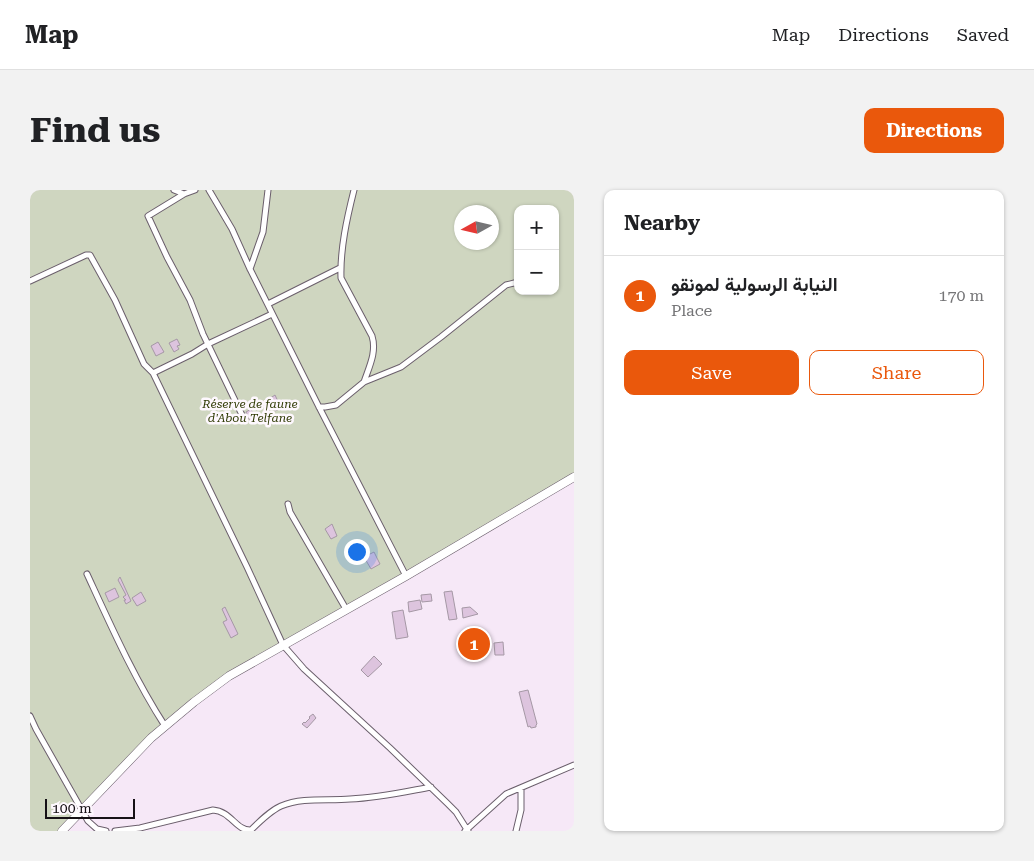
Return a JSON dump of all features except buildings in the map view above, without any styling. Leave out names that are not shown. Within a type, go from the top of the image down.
[{"type":"main road","points":[[62,831],[151,738],[229,676],[406,576],[574,477]]},
{"type":"street","points":[[174,190],[182,192],[195,190]]},
{"type":"street","points":[[209,190],[232,229],[272,314],[406,576]]},
{"type":"street","points":[[250,269],[263,232],[268,190]]},
{"type":"street","points":[[354,190],[346,223],[340,268],[341,278],[374,341],[373,355],[364,382]]},
{"type":"street","points":[[182,192],[148,216],[190,300],[208,344],[243,417]]},
{"type":"street","points":[[31,279],[86,255],[90,255],[115,300],[144,364],[153,373],[283,645],[304,669],[456,812],[467,831],[506,794],[574,765]]},
{"type":"street","points":[[268,304],[340,268]]},
{"type":"street","points":[[319,407],[336,405],[364,382],[401,367],[506,285],[514,283]]},
{"type":"street","points":[[153,373],[208,344],[272,314]]},
{"type":"street","points":[[288,504],[290,512],[346,609]]},
{"type":"street","points":[[87,574],[115,634],[165,726]]},
{"type":"street","points":[[30,716],[88,821],[97,829],[106,831]]},
{"type":"street","points":[[115,831],[140,828],[213,810],[225,813],[242,829],[251,830],[275,810],[287,804],[318,800],[350,800],[380,797],[430,787]]},
{"type":"street","points":[[516,831],[521,810],[521,788]]},
{"type":"green space","name":"Réserve de faune d'Abou Telfane","points":[[30,190],[574,190],[574,477],[238,670],[165,726],[62,831],[30,831]]},
{"type":"place","name":"النيابة الرسولية لمونقو","points":[[474,644]]}]
